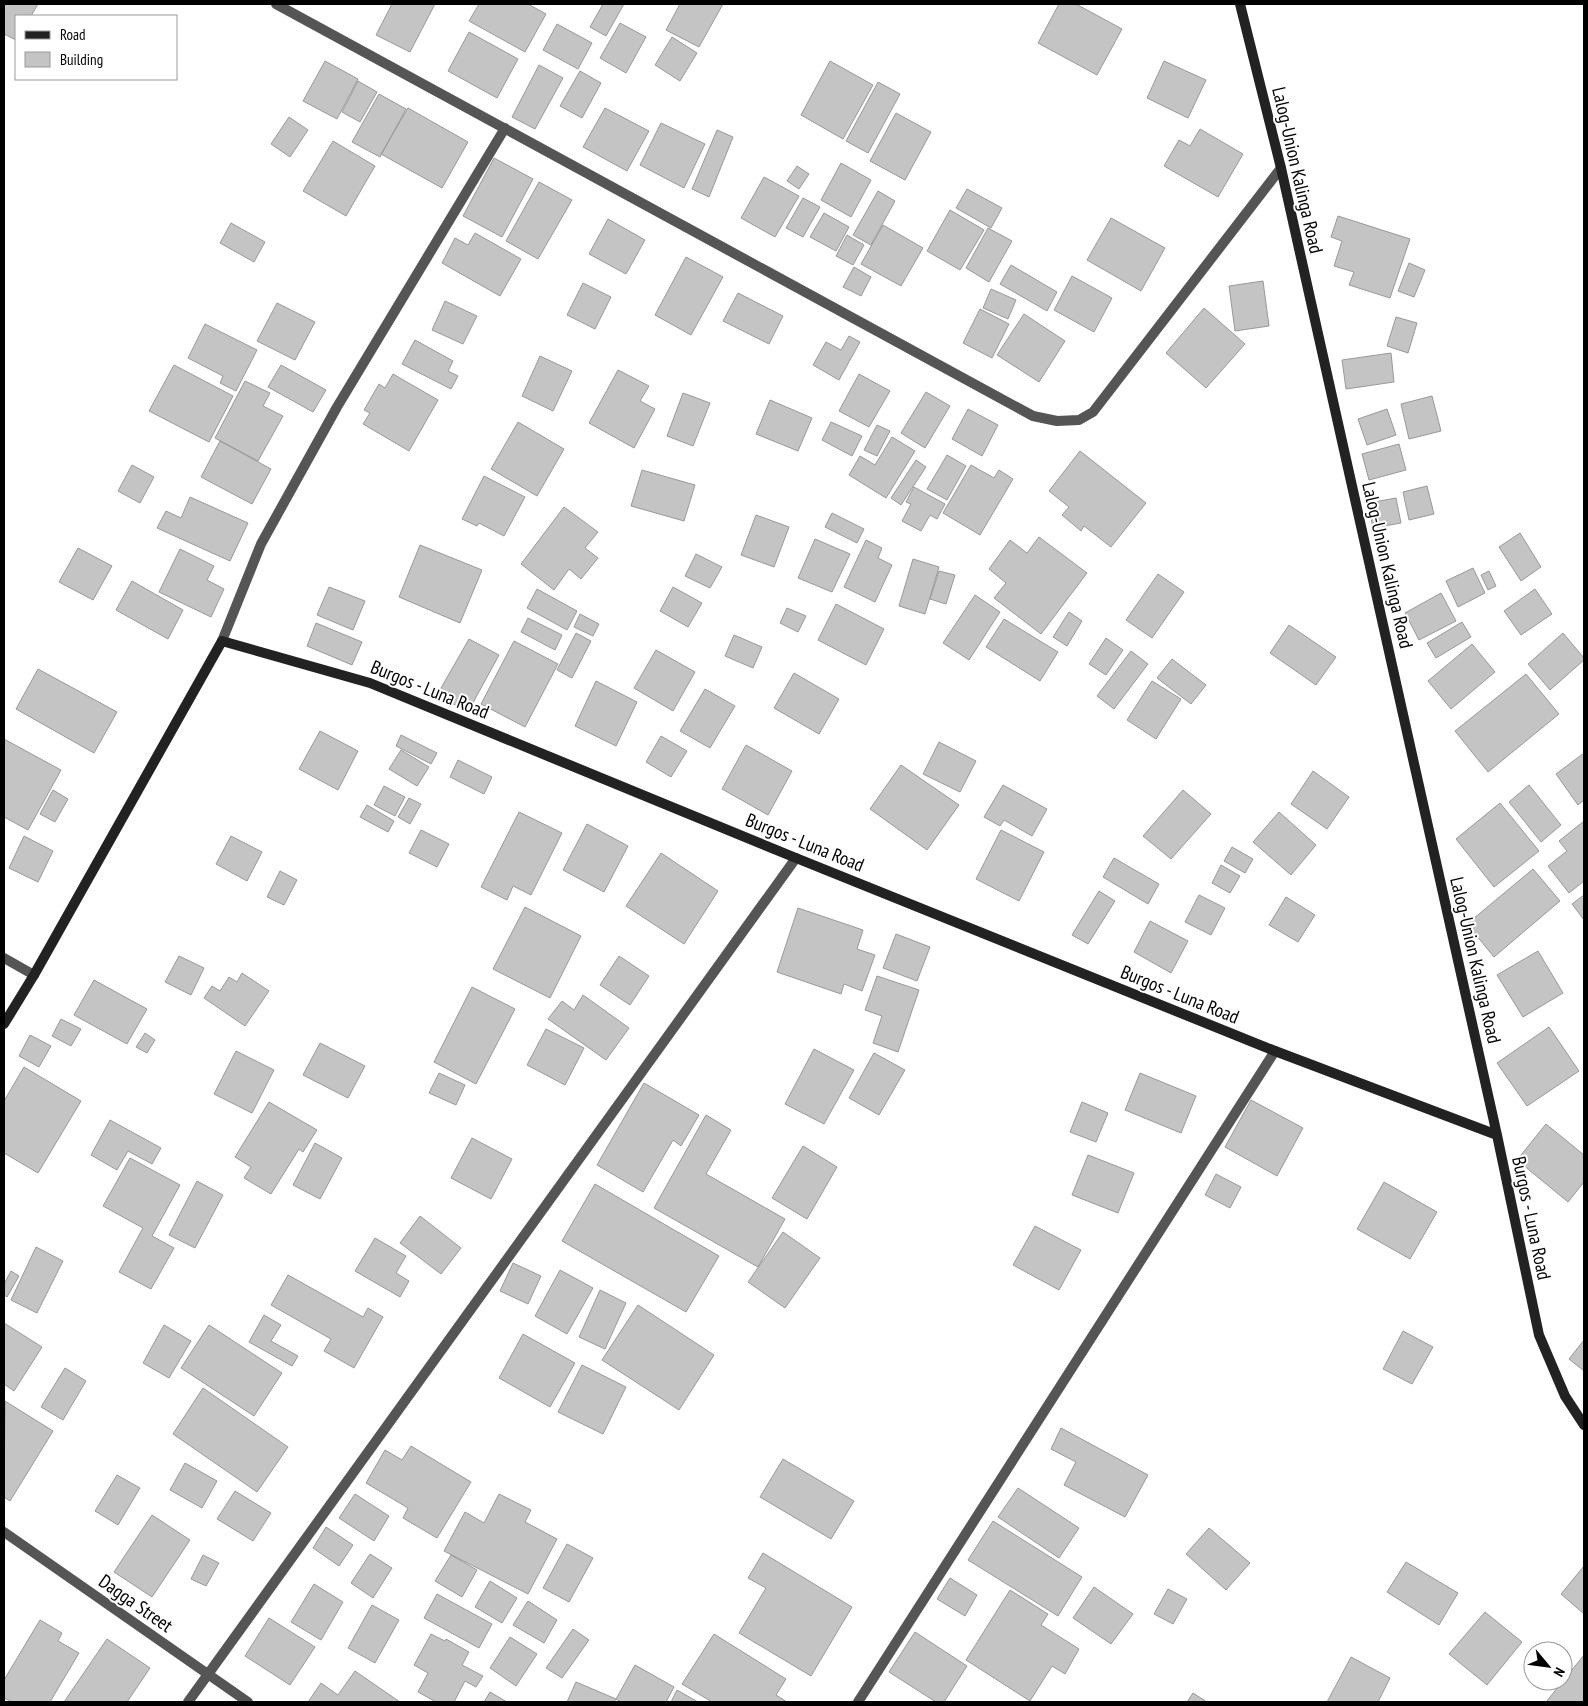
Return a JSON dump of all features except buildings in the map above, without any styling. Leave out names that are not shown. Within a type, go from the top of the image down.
[{"type":"main road","name":"Lalog-Union Kalinga Road","points":[[1240,4],[1281,168],[1497,1135]]},
{"type":"main road","name":"Burgos - Luna Road","points":[[222,641],[370,682],[796,858],[1275,1051],[1497,1135],[1539,1335],[1564,1396],[1584,1425]]},
{"type":"main road","points":[[4,1024],[34,975],[222,641]]},
{"type":"street","points":[[276,4],[1033,416],[1057,422],[1079,420],[1093,412],[1281,168]]},
{"type":"street","points":[[222,641],[261,544],[337,408],[505,128]]},
{"type":"street","points":[[188,1702],[796,858]]},
{"type":"street","points":[[4,958],[34,975]]},
{"type":"street","points":[[858,1702],[1275,1051]]},
{"type":"street","name":"Dagga Street","points":[[4,1532],[248,1702]]}]
